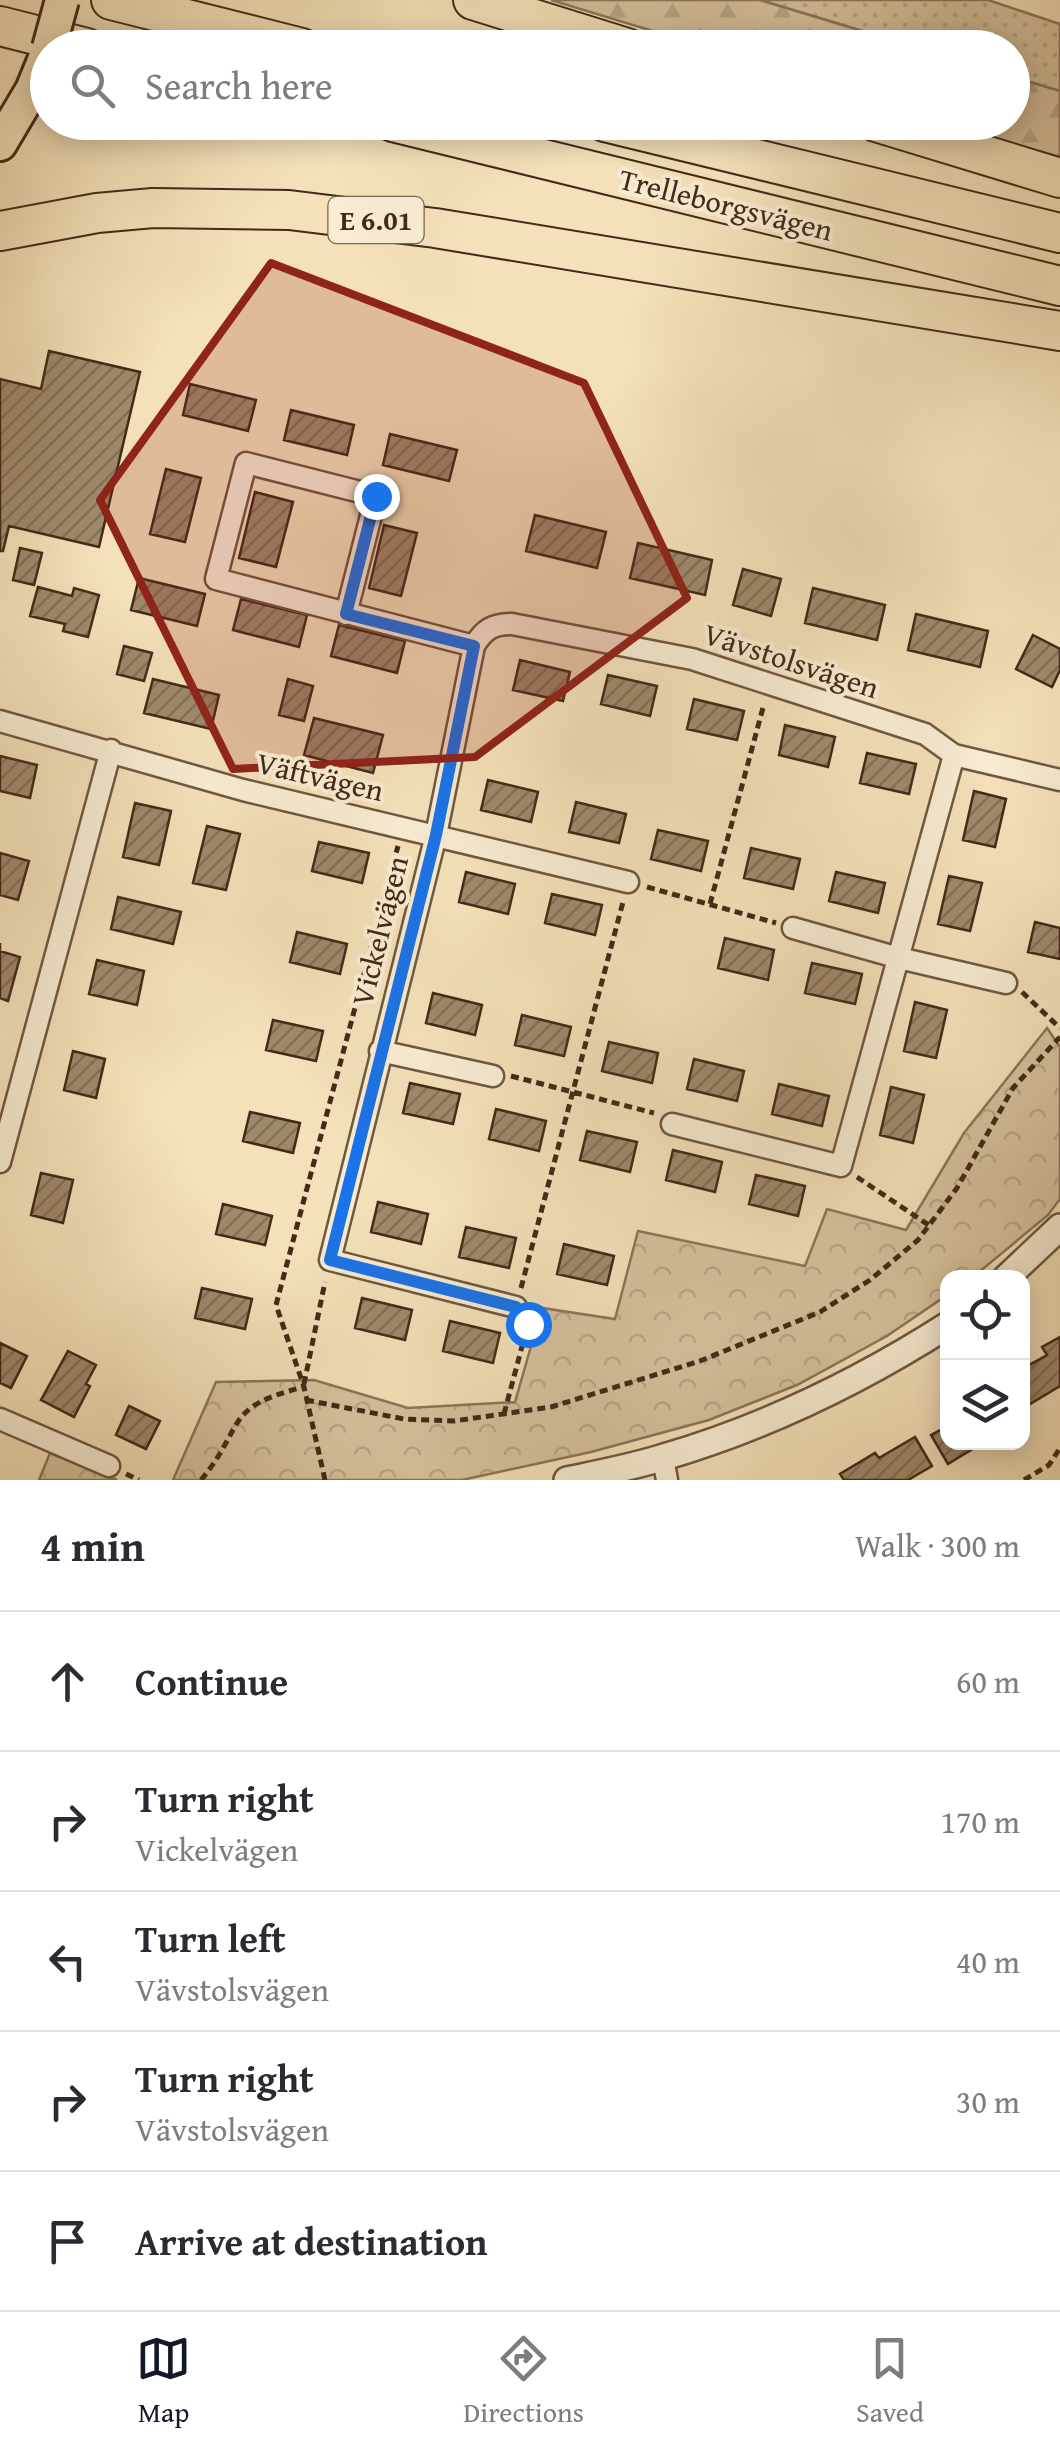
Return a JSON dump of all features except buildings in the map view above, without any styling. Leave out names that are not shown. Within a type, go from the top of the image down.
[{"type":"highway","points":[[53,30],[62,0]]},
{"type":"highway","points":[[111,0],[230,30]]},
{"type":"highway","points":[[473,0],[569,30]]},
{"type":"highway","points":[[0,26],[30,34]]},
{"type":"highway","points":[[2,141],[30,93]]},
{"type":"highway","name":"Trelleborgsvägen","points":[[466,140],[1060,286]]},
{"type":"highway","name":"Trelleborgsvägen","points":[[679,140],[1060,233]]},
{"type":"highway","points":[[935,140],[1060,178]]},
{"type":"highway","name":"E 6.01","points":[[0,230],[97,213],[210,207],[344,216],[1060,332]]},
{"type":"highway","points":[[0,255],[66,240],[198,228],[332,230],[541,246]]},
{"type":"street","points":[[346,614],[376,496],[246,463],[216,579],[346,614],[474,646]]},
{"type":"street","name":"Vävstolsvägen","points":[[474,646],[482,632],[496,624],[512,624],[692,659],[926,734],[954,755],[1060,780]]},
{"type":"street","name":"Vickelvägen","points":[[330,1260],[436,835],[474,646]]},
{"type":"street","name":"Väftvägen","points":[[0,721],[243,790],[628,882]]},
{"type":"street","points":[[0,1162],[112,750]]},
{"type":"street","points":[[672,1124],[841,1166],[954,755]]},
{"type":"street","points":[[793,928],[1006,983]]},
{"type":"street","points":[[380,1051],[493,1076]]},
{"type":"street","points":[[1014,1270],[1060,1227]]},
{"type":"street","points":[[330,1260],[516,1307]]},
{"type":"street","points":[[568,1480],[665,1469],[868,1375],[940,1330]]},
{"type":"street","points":[[0,1420],[109,1466]]},
{"type":"path","points":[[710,904],[769,685]]},
{"type":"path","points":[[325,1480],[304,1387],[276,1305],[403,827]]},
{"type":"path","points":[[504,1414],[528,1324],[516,1307],[628,882],[793,928]]},
{"type":"path","points":[[1006,983],[1024,994],[1060,1028]]},
{"type":"path","points":[[306,1400],[404,1419],[454,1421],[552,1407],[700,1361],[820,1312],[870,1280],[918,1240],[957,1188],[1013,1088],[1060,1036]]},
{"type":"path","points":[[493,1076],[520,1076],[647,1109],[672,1124]]},
{"type":"path","points":[[841,1166],[930,1226]]},
{"type":"path","points":[[304,1387],[330,1260]]},
{"type":"path","points":[[201,1480],[216,1461],[228,1434],[252,1404],[304,1387]]},
{"type":"path","points":[[1024,1480],[1049,1465],[1060,1448]]},
{"type":"highlighted area","points":[[271,263],[584,383],[687,598],[475,757],[233,769],[100,500]]},
{"type":"green space","points":[[551,0],[760,0],[859,30],[649,30]]},
{"type":"green space","points":[[760,0],[988,0],[1060,24],[1060,91],[1030,82],[1030,30],[859,30]]},
{"type":"green space","points":[[1030,82],[1060,91],[1060,158],[1002,140],[1030,140]]},
{"type":"green space","points":[[1047,1028],[1060,1047],[1060,1199],[1048,1215],[981,1270],[940,1270],[940,1300],[887,1336],[797,1385],[709,1420],[591,1452],[462,1480],[173,1480],[216,1382],[314,1380],[408,1408],[515,1402],[542,1308],[615,1319],[638,1231],[805,1266],[827,1209],[906,1230],[964,1133]]},
{"type":"green space","points":[[50,1453],[117,1480],[39,1480]]},
{"type":"route","points":[[376,496],[346,614],[474,646],[436,835],[330,1260],[516,1307],[528,1324]]}]
